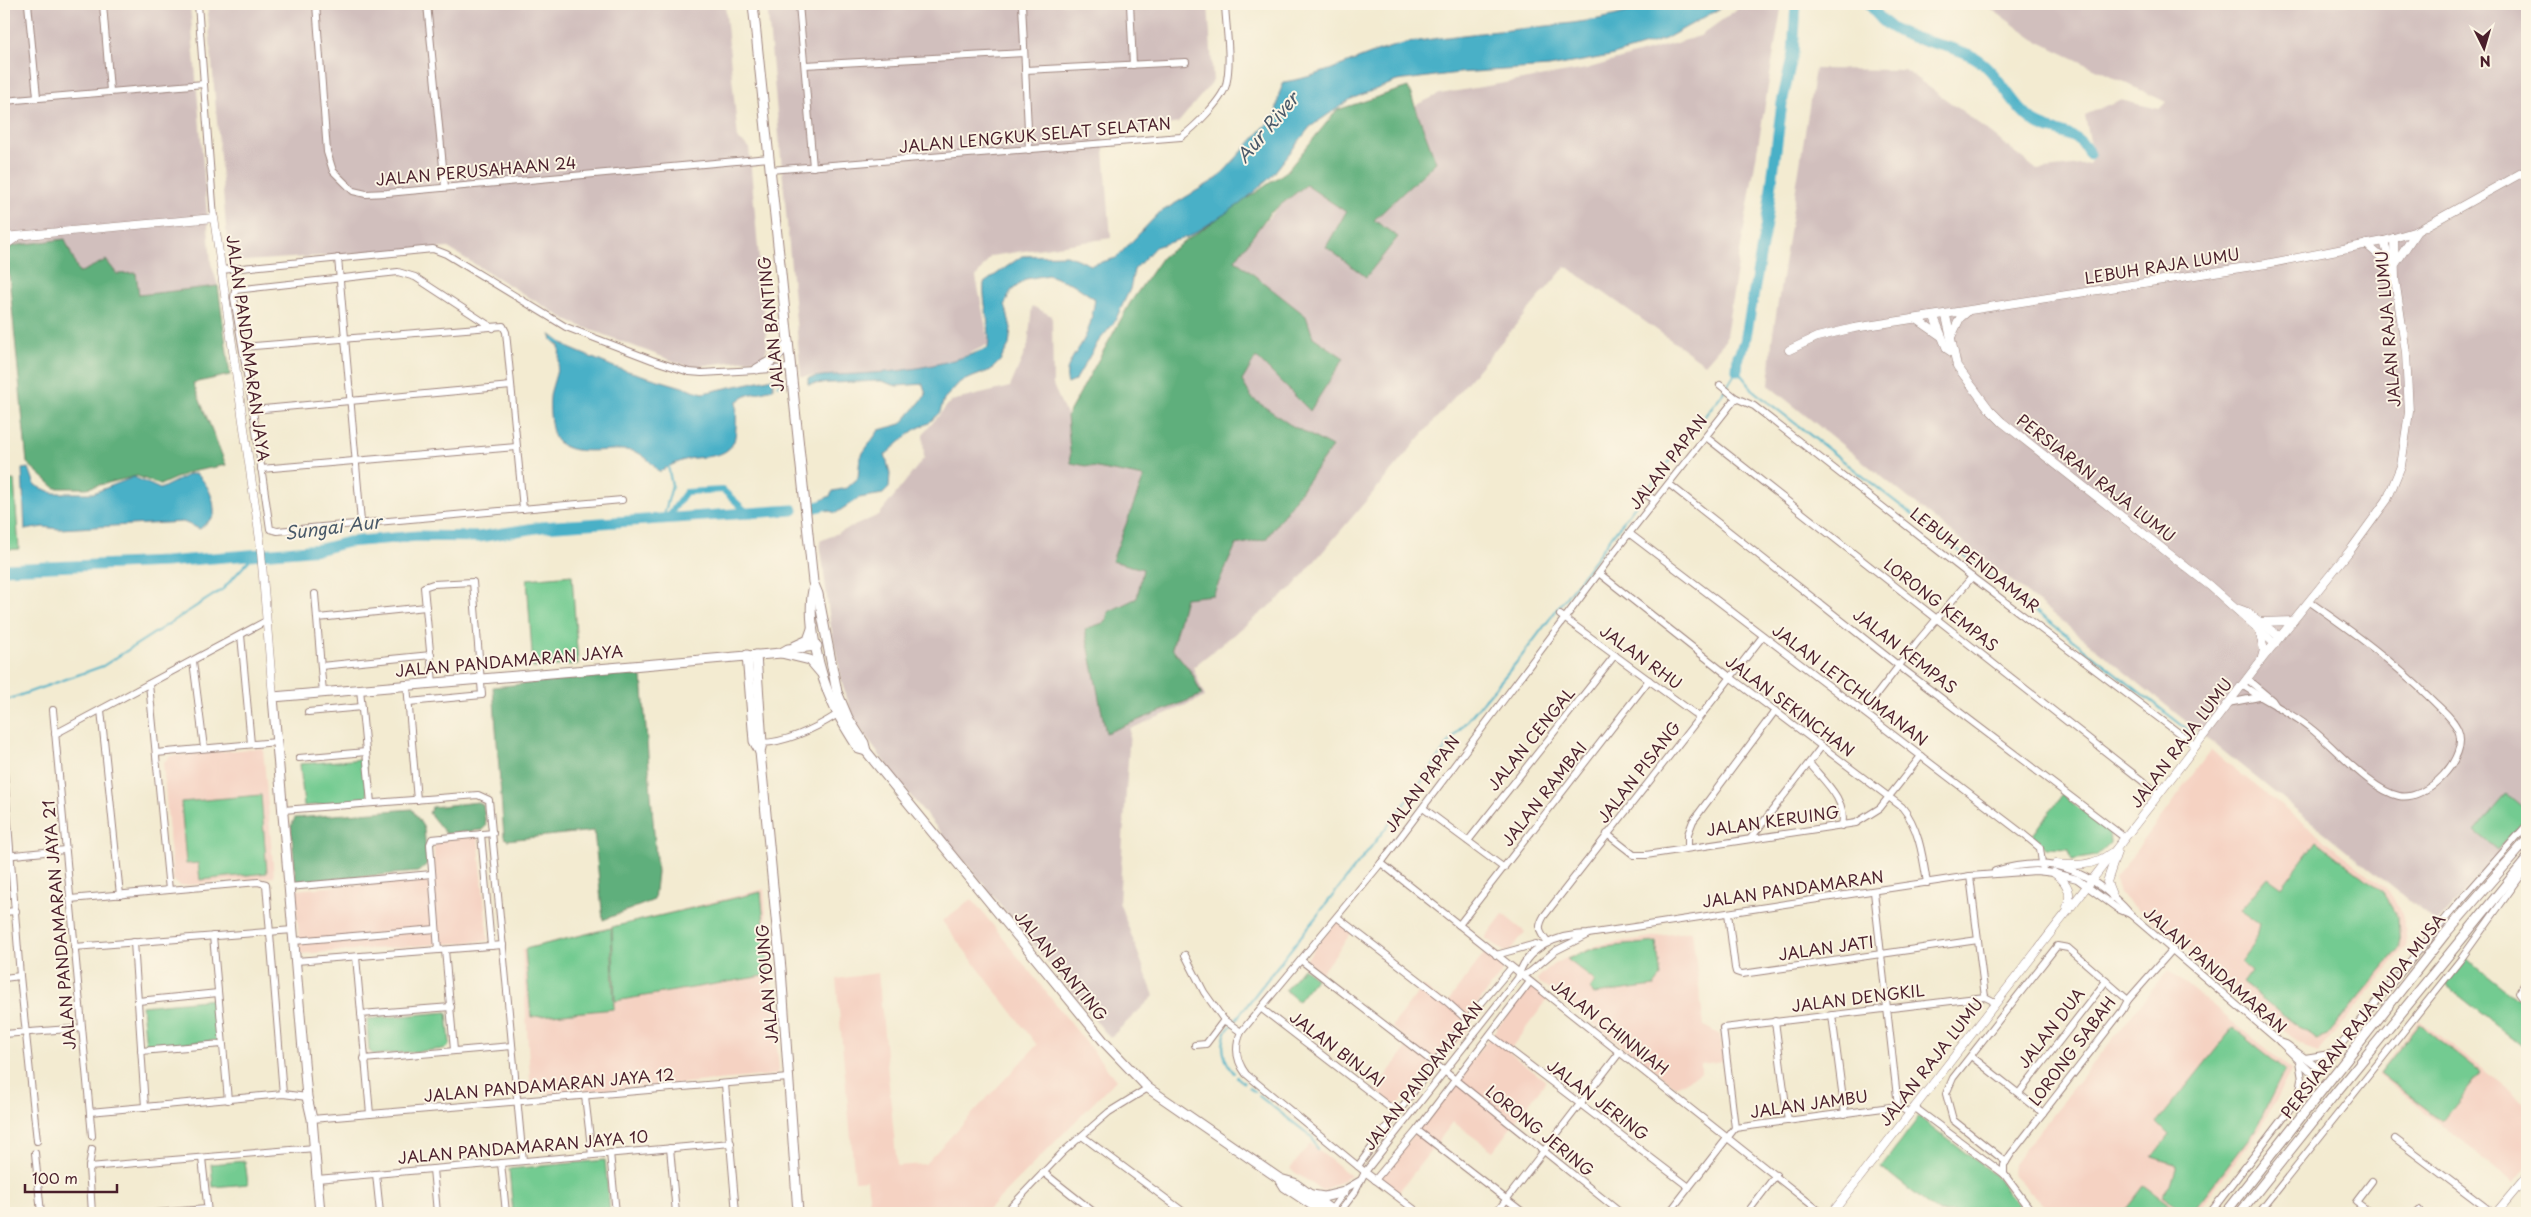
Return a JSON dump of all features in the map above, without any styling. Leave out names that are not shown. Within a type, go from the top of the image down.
[{"type":"main road","name":"JALAN BANTING","points":[[753,4],[814,586],[818,594],[827,639],[829,683],[838,714],[859,749],[866,751],[1105,1043],[1148,1088],[1280,1179],[1286,1187],[1332,1213]]},
{"type":"main road","points":[[757,369],[776,358],[788,343]]},
{"type":"main road","points":[[814,586],[811,597],[813,626],[818,649],[829,683],[864,743],[866,751]]},
{"type":"main road","points":[[818,649],[823,642],[822,618]]},
{"type":"main road","points":[[786,652],[808,640],[813,626]]},
{"type":"main road","name":"JALAN PANDAMARAN JAYA","points":[[320,1213],[312,1119],[308,1101],[273,697],[818,649]]},
{"type":"main road","points":[[786,652],[810,660],[829,683]]},
{"type":"main road","name":"JALAN YOUNG","points":[[751,655],[754,742],[761,747],[782,969],[798,1213]]},
{"type":"main road","name":"PERSIARAN RAJA MUDA MUSA","points":[[2225,1213],[2445,934],[2527,840]]},
{"type":"main road","name":"PERSIARAN RAJA MUDA MUSA","points":[[2240,1213],[2338,1090],[2527,860]]},
{"type":"main road","points":[[1311,1213],[1306,1197],[1324,1197],[1347,1189]]},
{"type":"street","points":[[28,4],[37,97]]},
{"type":"street","points":[[103,4],[110,91]]},
{"type":"street","name":"JALAN PANDAMARAN JAYA","points":[[198,4],[214,218],[260,540],[273,697]]},
{"type":"street","name":"JALAN PERUSAHAAN 24","points":[[316,4],[328,152],[336,176],[353,191],[366,194],[769,158]]},
{"type":"street","points":[[427,4],[444,187]]},
{"type":"street","points":[[799,4],[813,167]]},
{"type":"street","points":[[1022,4],[1029,150]]},
{"type":"street","points":[[1130,4],[1133,64]]},
{"type":"street","name":"JALAN LENGKUK SELAT SELATAN","points":[[770,170],[1182,136],[1198,125],[1226,87],[1228,73],[1225,4]]},
{"type":"street","points":[[805,65],[1024,53]]},
{"type":"street","points":[[1025,70],[1186,62]]},
{"type":"street","points":[[4,100],[204,84]]},
{"type":"street","points":[[1028,137],[1038,149]]},
{"type":"street","points":[[1017,151],[1028,137]]},
{"type":"street","name":"LEBUH RAJA LUMU","points":[[1789,350],[1825,334],[2266,264],[2384,241],[2416,231],[2527,170]]},
{"type":"street","points":[[4,237],[214,218]]},
{"type":"street","points":[[2393,264],[2416,231]]},
{"type":"street","points":[[4,232],[19,236]]},
{"type":"street","points":[[4,246],[19,236]]},
{"type":"street","name":"JALAN RAJA LUMU","points":[[1832,1213],[2064,913],[2122,842],[2247,678],[2310,602],[2387,500],[2401,466],[2407,432],[2409,399],[2406,352],[2393,264],[2394,238]]},
{"type":"street","points":[[2384,241],[2393,264]]},
{"type":"street","points":[[2366,244],[2393,264]]},
{"type":"street","points":[[221,270],[420,250],[438,250],[566,327],[621,349],[690,372],[790,368]]},
{"type":"street","points":[[338,258],[361,522]]},
{"type":"street","points":[[494,328],[410,274],[398,272],[340,277],[234,291],[270,530],[622,500]]},
{"type":"street","points":[[1951,337],[1960,318],[1967,311]]},
{"type":"street","points":[[1946,316],[1953,353]]},
{"type":"street","points":[[1934,317],[1947,349],[1953,353]]},
{"type":"street","points":[[1918,320],[1942,338]]},
{"type":"street","points":[[243,347],[345,341],[501,326],[505,328],[523,508]]},
{"type":"street","name":"PERSIARAN RAJA LUMU","points":[[1953,353],[1961,372],[2002,422],[2239,609],[2247,612],[2277,640]]},
{"type":"street","name":"LEBUH PENDAMAR","points":[[1720,385],[1729,394],[1754,406],[1972,577],[2196,746]]},
{"type":"street","points":[[253,410],[511,386]]},
{"type":"street","name":"JALAN PAPAN","points":[[1238,1030],[1262,1009],[1381,863],[1563,617],[1600,574],[1630,534],[1653,499],[1669,484],[1736,398]]},
{"type":"street","name":"LORONG KEMPAS","points":[[1706,437],[2159,794]]},
{"type":"street","points":[[261,469],[356,459],[516,447]]},
{"type":"street","name":"JALAN KEMPAS","points":[[1669,484],[2122,842]]},
{"type":"street","points":[[1642,492],[1653,499]]},
{"type":"street","name":"JALAN LETCHUMANAN","points":[[1630,534],[2023,834],[2040,848],[2044,868]]},
{"type":"street","name":"JALAN SEKINCHAN","points":[[1600,574],[1907,814],[1922,856],[1927,883]]},
{"type":"street","points":[[1864,711],[1972,577]]},
{"type":"street","points":[[409,702],[482,696],[473,582],[425,585],[433,683]]},
{"type":"street","points":[[315,594],[324,692]]},
{"type":"street","points":[[2242,685],[2309,727],[2384,790],[2397,796],[2406,797],[2422,793],[2433,785],[2455,761],[2460,751],[2458,729],[2444,712],[2384,655],[2310,602]]},
{"type":"street","points":[[318,618],[426,607]]},
{"type":"street","name":"JALAN RHU","points":[[1563,617],[1699,717]]},
{"type":"street","points":[[55,734],[266,621]]},
{"type":"street","points":[[2262,660],[2264,650],[2260,626],[2293,621]]},
{"type":"street","points":[[241,635],[251,744]]},
{"type":"street","name":"JALAN PISANG","points":[[1545,944],[1538,926],[1607,834],[1763,636]]},
{"type":"street","points":[[321,666],[431,655]]},
{"type":"street","name":"JALAN CENGAL","points":[[1468,841],[1615,655]]},
{"type":"street","points":[[193,660],[204,748]]},
{"type":"street","points":[[2247,678],[2272,700],[2276,706]]},
{"type":"street","name":"JALAN RAMBAI","points":[[1459,925],[1649,680]]},
{"type":"street","points":[[149,684],[169,890]]},
{"type":"street","points":[[407,685],[417,800]]},
{"type":"street","points":[[360,689],[370,803]]},
{"type":"street","points":[[2228,703],[2259,697]]},
{"type":"street","points":[[308,712],[362,706]]},
{"type":"street","name":"JALAN PANDAMARAN JAYA 21","points":[[53,710],[92,1136]]},
{"type":"street","points":[[101,710],[120,895]]},
{"type":"street","points":[[1688,848],[1688,834],[1693,821],[1776,711]]},
{"type":"street","points":[[761,747],[808,730],[838,714]]},
{"type":"street","points":[[156,753],[277,742]]},
{"type":"street","points":[[1750,838],[1810,764],[1822,746]]},
{"type":"street","points":[[299,758],[366,752]]},
{"type":"street","name":"JALAN KERUING","points":[[1607,834],[1634,854],[1688,848],[1856,823],[1873,814],[1921,756]]},
{"type":"street","points":[[1810,764],[1842,806],[1844,813],[1842,826]]},
{"type":"street","points":[[4,772],[7,856],[16,911],[20,976],[37,1141]]},
{"type":"street","points":[[283,810],[478,795],[485,796],[491,803],[523,1161]]},
{"type":"street","points":[[1423,808],[1504,868]]},
{"type":"street","points":[[2210,1213],[2315,1076],[2455,907],[2527,825]]},
{"type":"street","points":[[454,1050],[451,1007],[436,930],[430,844],[432,839],[493,833]]},
{"type":"street","points":[[481,834],[491,946]]},
{"type":"street","points":[[2055,868],[2086,864],[2105,857],[2122,842]]},
{"type":"street","points":[[2113,897],[2107,882],[2122,842]]},
{"type":"street","points":[[7,856],[66,850]]},
{"type":"street","points":[[2259,1213],[2460,959],[2520,877],[2527,860]]},
{"type":"street","name":"JALAN CHINNIAH","points":[[1381,863],[1519,976],[1620,1052],[1822,1213]]},
{"type":"street","points":[[2055,868],[2089,882],[2113,897],[2130,914]]},
{"type":"street","points":[[2055,868],[2069,892],[2070,898],[2064,913]]},
{"type":"street","name":"JALAN PANDAMARAN","points":[[1332,1213],[1355,1192],[1359,1180],[1365,1172],[1443,1070],[1519,976],[1522,965],[1545,944],[1570,934],[1588,934],[1970,876],[2055,868]]},
{"type":"street","points":[[289,887],[432,874]]},
{"type":"street","points":[[1970,876],[1985,996],[1995,1002]]},
{"type":"street","points":[[70,899],[258,882],[266,884],[268,888],[283,1094]]},
{"type":"street","name":"JALAN PANDAMARAN","points":[[2089,882],[2118,909],[2130,914],[2302,1059],[2315,1076]]},
{"type":"street","points":[[1874,892],[1898,1106],[1911,1110],[1958,1140],[2004,1174],[2032,1213]]},
{"type":"street","points":[[4,912],[16,911]]},
{"type":"street","name":"JALAN JATI","points":[[1728,913],[1734,968],[1736,972],[1742,974],[1978,940]]},
{"type":"street","points":[[1337,917],[1446,1001],[1467,1020]]},
{"type":"street","points":[[74,947],[293,930]]},
{"type":"street","points":[[294,941],[436,930]]},
{"type":"street","points":[[1519,976],[1555,951],[1588,934]]},
{"type":"street","points":[[213,936],[228,1100]]},
{"type":"street","points":[[134,942],[145,1107]]},
{"type":"street","points":[[1496,956],[1536,944],[1545,944]]},
{"type":"street","points":[[296,961],[503,945]]},
{"type":"street","points":[[2006,1162],[1953,1120],[1946,1094],[1953,1078],[2003,1012],[2057,946],[2068,948],[2128,1000]]},
{"type":"street","name":"LORONG SABAH","points":[[2004,1174],[2006,1162],[2122,1011],[2128,1000],[2173,950]]},
{"type":"street","points":[[1185,956],[1204,992],[1226,1021],[1238,1030],[1236,1053],[1240,1066],[1246,1074],[1365,1172],[1419,1213]]},
{"type":"street","points":[[356,957],[370,1114]]},
{"type":"street","name":"LORONG JERING","points":[[1302,961],[1435,1063],[1621,1213]]},
{"type":"street","points":[[1358,1166],[1396,1112],[1467,1020],[1511,968]]},
{"type":"street","points":[[4,978],[20,976]]},
{"type":"street","points":[[2527,980],[2519,994],[2527,1004]]},
{"type":"street","name":"JALAN DUA","points":[[2019,1093],[2106,981]]},
{"type":"street","points":[[1375,1180],[1416,1130],[1529,983]]},
{"type":"street","points":[[138,1001],[218,993]]},
{"type":"street","name":"JALAN DENGKIL","points":[[1735,1128],[1723,1028],[1985,996]]},
{"type":"street","points":[[360,1014],[451,1007]]},
{"type":"street","name":"JALAN BINJAI","points":[[1262,1009],[1396,1112]]},
{"type":"street","points":[[1832,1015],[1845,1114]]},
{"type":"street","points":[[1195,1045],[1206,1044],[1226,1021]]},
{"type":"street","points":[[1775,1021],[1788,1121]]},
{"type":"street","points":[[4,1034],[82,1028]]},
{"type":"street","name":"JALAN JERING","points":[[1490,1035],[1689,1187]]},
{"type":"street","points":[[141,1051],[222,1044]]},
{"type":"street","points":[[364,1059],[512,1046]]},
{"type":"street","points":[[1496,1213],[1620,1052]]},
{"type":"street","points":[[2302,1059],[2336,1053]]},
{"type":"street","points":[[1971,1056],[2043,1113]]},
{"type":"street","points":[[2302,1059],[2321,1070]]},
{"type":"street","points":[[2299,1097],[2302,1079],[2302,1059]]},
{"type":"street","name":"JALAN PANDAMARAN JAYA 12","points":[[312,1119],[788,1078]]},
{"type":"street","points":[[726,1084],[736,1213]]},
{"type":"street","points":[[1005,1213],[1043,1172],[1109,1112],[1148,1088]]},
{"type":"street","points":[[90,1112],[283,1094],[308,1101]]},
{"type":"street","points":[[586,1096],[592,1155]]},
{"type":"street","name":"JALAN JAMBU","points":[[1669,1213],[1735,1128],[1898,1106]]},
{"type":"street","points":[[1416,1130],[1524,1213]]},
{"type":"street","points":[[1958,1140],[1965,1131]]},
{"type":"street","points":[[1082,1136],[1185,1213]]},
{"type":"street","points":[[2395,1139],[2494,1213],[2527,1176]]},
{"type":"street","name":"JALAN PANDAMARAN JAYA 10","points":[[317,1179],[730,1143]]},
{"type":"street","points":[[89,1167],[315,1148]]},
{"type":"street","points":[[670,1148],[676,1213]]},
{"type":"street","points":[[92,1149],[89,1167],[92,1213]]},
{"type":"street","points":[[35,1153],[40,1213]]},
{"type":"street","points":[[610,1153],[616,1213]]},
{"type":"street","points":[[154,1213],[208,1211],[202,1158]]},
{"type":"street","points":[[501,1163],[506,1213]]},
{"type":"street","points":[[433,1169],[437,1213]]},
{"type":"street","points":[[1043,1172],[1095,1213]]},
{"type":"street","points":[[376,1174],[380,1213]]},
{"type":"street","points":[[1747,1213],[1776,1175]]},
{"type":"street","points":[[1332,1213],[1347,1189],[1359,1180]]},
{"type":"street","points":[[2371,1213],[2356,1202],[2372,1180]]},
{"type":"shaded area","points":[[4,4],[190,4],[211,263],[218,286],[139,296],[117,274],[79,273],[65,239],[11,246],[4,180]]},
{"type":"shaded area","points":[[207,4],[725,4],[738,139],[749,147],[767,348],[763,358],[689,367],[570,322],[448,248],[229,262]]},
{"type":"shaded area","points":[[767,4],[1208,4],[1213,81],[1178,123],[1103,137],[1111,238],[991,256],[976,277],[989,344],[948,364],[864,375],[801,376]]},
{"type":"shaded area","points":[[1744,4],[1782,4],[1725,341],[1705,364],[1566,266],[1291,589],[1193,667],[1205,697],[1130,729],[1119,902],[1154,996],[1110,1038],[896,778],[856,723],[843,687],[830,622],[820,541],[879,515],[924,458],[923,434],[951,401],[1010,387],[1028,345],[1032,306],[1052,316],[1053,385],[1085,457],[1226,261],[1347,137],[1440,94],[1586,69],[1700,36]]},
{"type":"shaded area","points":[[1984,4],[2527,4],[2527,821],[2437,923],[1769,386],[1772,340],[1815,69],[1905,70],[1969,116],[2037,170],[2089,164],[2093,157],[2085,115],[2120,100],[2159,109],[2166,102],[2037,41]]},
{"type":"shaded area","points":[[263,748],[274,877],[180,886],[173,880],[163,763],[170,756]]},
{"type":"shaded area","points":[[2211,750],[2388,891],[2403,915],[2406,947],[2319,1052],[2305,1047],[2119,894],[2115,879]]},
{"type":"shaded area","points":[[478,836],[488,941],[300,954],[295,890],[434,877],[434,841]]},
{"type":"shaded area","points":[[764,889],[779,1071],[775,1075],[617,1089],[531,1094],[522,949]]},
{"type":"shaded area","points":[[972,899],[1116,1080],[985,1213],[871,1213],[867,1180],[855,1181],[836,979],[878,973],[897,1166],[925,1164],[1037,1045],[942,921]]},
{"type":"shaded area","points":[[1503,914],[1525,932],[1510,951],[1505,952],[1485,938]]},
{"type":"shaded area","points":[[1337,920],[1352,932],[1321,973],[1305,961]]},
{"type":"shaded area","points":[[1692,931],[1704,1026],[1720,1035],[1723,1061],[1701,1064],[1701,1072],[1677,1087],[1536,980],[1547,969],[1564,959],[1598,945]]},
{"type":"shaded area","points":[[1487,950],[1506,967],[1465,1020],[1471,1026],[1440,1063],[1435,1059],[1397,1107],[1375,1090],[1411,1042],[1392,1028],[1393,1025],[1423,986],[1446,1004]]},
{"type":"shaded area","points":[[2168,970],[2292,1070],[2260,1129],[2196,1213],[2051,1213],[2012,1173],[2013,1164]]},
{"type":"shaded area","points":[[1530,986],[1548,999],[1508,1052],[1546,1081],[1493,1151],[1453,1122],[1398,1193],[1379,1178]]},
{"type":"shaded area","points":[[2419,1020],[2527,1104],[2527,1166],[2514,1183],[2378,1074]]},
{"type":"shaded area","points":[[1310,1144],[1351,1176],[1323,1191],[1290,1169]]},
{"type":"green space","points":[[1408,87],[1436,162],[1374,220],[1398,237],[1366,277],[1326,247],[1346,212],[1306,185],[1269,214],[1235,260],[1306,316],[1313,337],[1344,358],[1310,411],[1256,357],[1242,381],[1252,398],[1289,424],[1332,447],[1266,539],[1236,545],[1213,595],[1185,598],[1172,648],[1192,673],[1202,695],[1106,733],[1085,629],[1106,622],[1108,612],[1137,598],[1143,569],[1112,561],[1144,477],[1071,463],[1067,416],[1130,303],[1162,257],[1287,171],[1337,110]]},
{"type":"green space","points":[[65,239],[79,273],[106,260],[117,274],[136,273],[139,295],[218,286],[230,375],[193,383],[226,465],[190,472],[160,485],[137,476],[87,488],[55,488],[27,463],[7,255],[11,246]]},
{"type":"green space","points":[[14,480],[19,549],[4,550],[4,481]]},
{"type":"green space","points":[[572,575],[578,664],[533,668],[527,579]]},
{"type":"green space","points":[[620,674],[642,677],[657,872],[654,900],[603,920],[594,831],[507,840],[504,837],[493,687]]},
{"type":"green space","points":[[365,759],[368,801],[304,806],[300,764]]},
{"type":"green space","points":[[2507,794],[2527,811],[2527,817],[2498,850],[2475,831]]},
{"type":"green space","points":[[261,795],[267,873],[200,880],[198,863],[186,864],[181,802]]},
{"type":"green space","points":[[2062,795],[2109,831],[2110,843],[2096,856],[2072,860],[2069,849],[2046,848],[2033,835]]},
{"type":"green space","points":[[478,802],[483,805],[486,826],[482,830],[446,834],[429,813],[432,807]]},
{"type":"green space","points":[[412,809],[424,828],[427,864],[418,872],[296,882],[291,826],[295,818]]},
{"type":"green space","points":[[2316,841],[2383,893],[2398,918],[2400,948],[2327,1036],[2316,1040],[2242,983],[2251,971],[2241,962],[2255,943],[2259,923],[2240,910],[2268,877],[2282,887]]},
{"type":"green space","points":[[761,892],[769,975],[615,1001],[612,927]]},
{"type":"green space","points":[[611,928],[614,1009],[531,1017],[525,949]]},
{"type":"green space","points":[[1656,942],[1661,977],[1654,986],[1594,994],[1590,989],[1595,981],[1567,959],[1595,948]]},
{"type":"green space","points":[[2467,959],[2527,1007],[2527,1050],[2446,985]]},
{"type":"green space","points":[[1303,968],[1316,978],[1298,1001],[1285,990]]},
{"type":"green space","points":[[214,999],[219,1040],[146,1047],[142,1006]]},
{"type":"green space","points":[[447,1012],[450,1044],[445,1049],[375,1055],[369,1051],[367,1019]]},
{"type":"green space","points":[[2419,1024],[2481,1073],[2442,1121],[2380,1073]]},
{"type":"green space","points":[[2233,1028],[2285,1070],[2255,1130],[2191,1213],[2187,1213],[2162,1196],[2171,1185],[2177,1165],[2152,1157],[2169,1135],[2157,1123]]},
{"type":"green space","points":[[1919,1117],[1997,1177],[2023,1213],[1939,1213],[1881,1167]]},
{"type":"green space","points":[[605,1160],[610,1213],[513,1213],[509,1169]]},
{"type":"green space","points":[[245,1161],[248,1184],[213,1187],[211,1164]]},
{"type":"green space","points":[[2144,1186],[2181,1213],[2123,1213]]},
{"type":"water","name":"Aur River","points":[[1651,4],[1728,4],[1665,39],[1610,56],[1549,67],[1458,73],[1397,81],[1351,99],[1310,127],[1270,178],[1240,204],[1190,236],[1155,247],[1134,270],[1130,289],[1114,323],[1098,342],[1075,381],[1068,384],[1067,371],[1087,332],[1092,318],[1095,299],[1073,284],[1048,275],[1026,279],[1011,291],[1005,304],[1011,328],[1009,345],[1000,361],[991,370],[960,382],[944,399],[940,412],[929,423],[914,430],[885,455],[890,473],[889,488],[883,494],[859,498],[836,513],[820,508],[820,501],[830,496],[833,491],[847,488],[858,478],[860,457],[879,430],[901,424],[926,395],[923,384],[897,386],[881,381],[808,384],[808,378],[916,368],[946,362],[988,348],[989,332],[984,299],[984,283],[1022,256],[1067,255],[1091,265],[1116,258],[1159,213],[1218,178],[1276,114],[1279,94],[1284,82],[1315,75],[1376,52],[1407,43],[1459,35],[1587,21],[1626,13]]},
{"type":"water","points":[[550,334],[569,348],[614,367],[703,393],[773,378],[773,389],[748,395],[737,401],[735,437],[731,447],[726,451],[714,456],[684,460],[659,472],[646,458],[636,452],[627,450],[575,450],[558,442],[551,426],[550,403],[558,363],[559,346],[552,340]]},
{"type":"water","points":[[29,468],[35,485],[53,493],[93,493],[134,477],[160,489],[190,474],[197,474],[205,483],[210,493],[214,516],[200,529],[183,522],[59,529],[43,527],[25,530],[22,469]]},
{"type":"waterway","points":[[1737,370],[1738,356],[1745,342],[1768,212],[1782,103],[1793,53],[1796,4]]},
{"type":"waterway","points":[[1870,4],[1879,17],[1902,33],[1957,50],[1980,61],[1997,78],[2018,107],[2036,123],[2080,141],[2089,154]]},
{"type":"waterway","points":[[1646,491],[1722,394],[1737,370],[1755,392],[2197,737]]},
{"type":"waterway","points":[[777,385],[783,384]]},
{"type":"waterway","points":[[663,519],[672,486],[668,466]]},
{"type":"waterway","name":"Sungai Aur","points":[[667,518],[686,492],[723,490],[748,513]]},
{"type":"waterway","points":[[1234,1073],[1224,1054],[1223,1043],[1226,1032],[1414,792],[1454,736],[1521,657],[1643,495]]},
{"type":"waterway","name":"Sungai Aur","points":[[813,508],[834,502]]},
{"type":"waterway","name":"Sungai Aur","points":[[4,569],[165,562],[321,549],[348,542],[418,536],[479,537],[542,527],[793,510]]},
{"type":"waterway","points":[[4,701],[103,666],[223,589],[254,555]]},
{"type":"waterway","points":[[1237,1077],[1244,1083]]},
{"type":"waterway","points":[[1249,1088],[1255,1092]]},
{"type":"waterway","points":[[1259,1096],[1312,1137],[1317,1149]]}]
